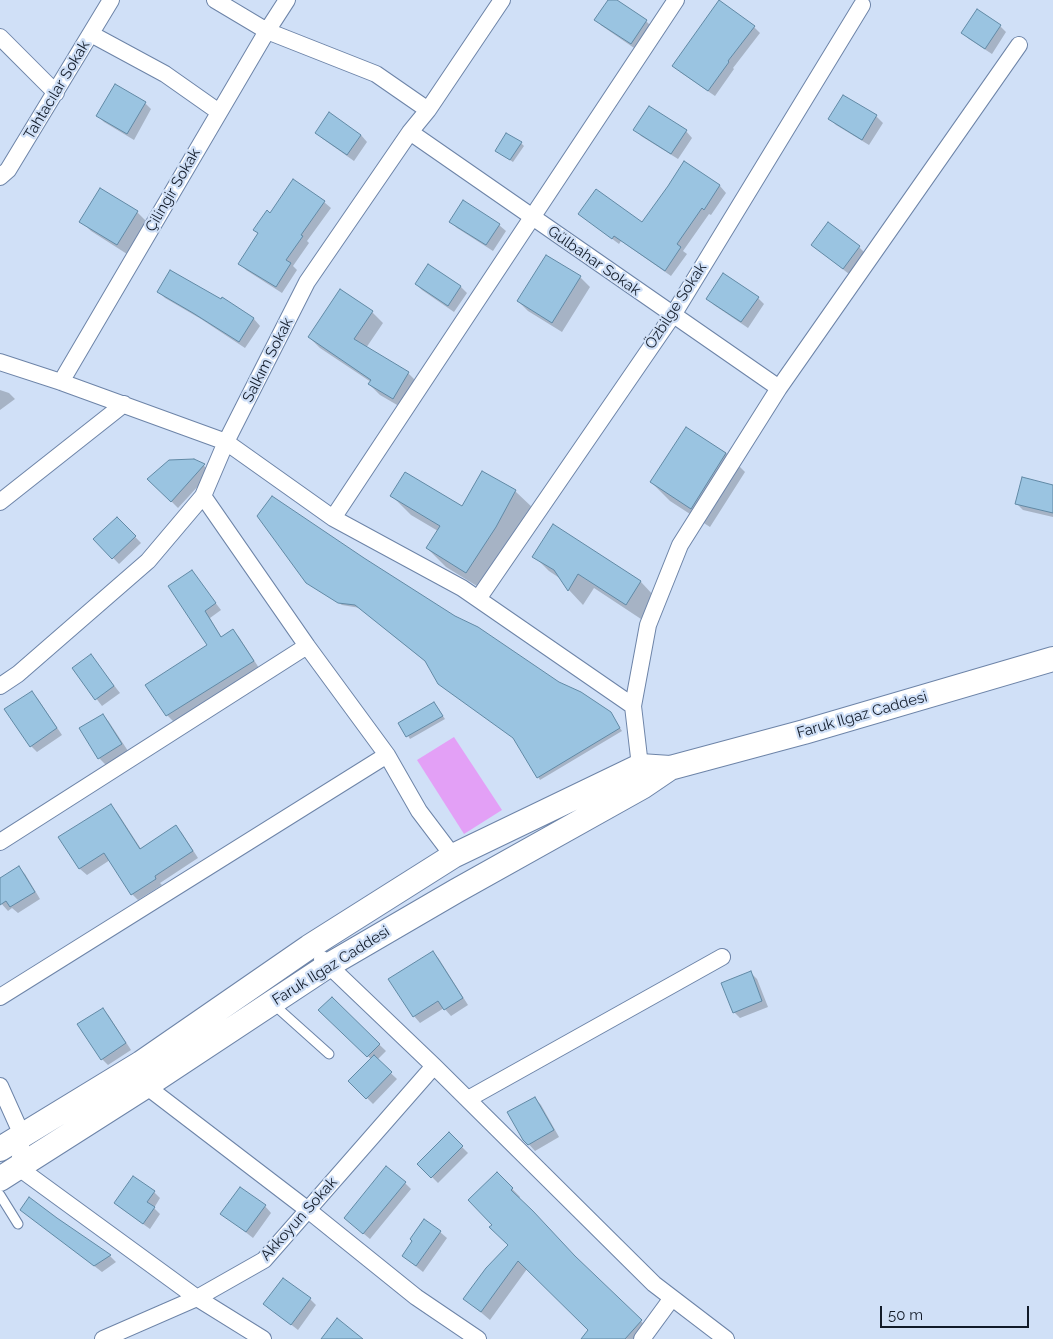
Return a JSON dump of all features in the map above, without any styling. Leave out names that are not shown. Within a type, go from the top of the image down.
[{"type":"street","name":"Tahtacılar Sokak","points":[[0,177],[8,170],[111,0]]},
{"type":"street","points":[[215,0],[267,31],[376,74],[428,110]]},
{"type":"street","name":"Çilingir Sokak","points":[[61,382],[287,0]]},
{"type":"street","name":"Salkım Sokak","points":[[0,686],[18,674],[148,561],[203,496],[226,442],[307,282],[410,132],[428,110],[502,0]]},
{"type":"street","points":[[334,518],[676,0]]},
{"type":"street","name":"Özbilge Sokak","points":[[478,599],[673,315],[862,5]]},
{"type":"street","points":[[91,34],[165,74],[219,112]]},
{"type":"street","points":[[0,37],[56,93]]},
{"type":"street","points":[[640,766],[634,706],[648,624],[680,545],[779,388],[1019,45]]},
{"type":"street","name":"Gülbahar Sokak","points":[[410,132],[779,388]]},
{"type":"street","points":[[0,362],[124,404],[226,442],[334,518],[462,588],[634,706]]},
{"type":"street","points":[[0,502],[124,404]]},
{"type":"street","points":[[203,496],[307,646],[387,755],[419,811],[453,856]]},
{"type":"street","points":[[0,842],[307,646]]},
{"type":"street","name":"Faruk Ilgaz Caddesi","points":[[0,1148],[141,1063],[309,947],[453,856],[640,766],[670,768],[804,732],[1053,659]]},
{"type":"street","points":[[0,996],[387,755]]},
{"type":"street","name":"Faruk Ilgaz Caddesi","points":[[9,1174],[329,965],[456,890],[642,787],[670,768]]},
{"type":"street","points":[[309,947],[468,1099],[654,1284],[726,1339]]},
{"type":"street","points":[[468,1099],[722,957]]},
{"type":"street","name":"Akkoyun Sokak","points":[[103,1339],[197,1298],[264,1260],[434,1066]]},
{"type":"street","points":[[0,1086],[22,1135],[9,1174],[197,1298],[263,1339]]},
{"type":"street","points":[[146,1086],[308,1210],[416,1297],[478,1339]]},
{"type":"street","points":[[642,1339],[672,1298]]},
{"type":"lane","points":[[272,1003],[328,1054]]},
{"type":"lane","points":[[0,1195],[18,1224]]},
{"type":"shaded area","points":[[454,737],[502,810],[464,834],[417,760]]},
{"type":"building","points":[[608,0],[617,0],[647,20],[631,44],[594,20]]},
{"type":"building","points":[[719,0],[755,26],[708,91],[672,66]]},
{"type":"building","points":[[977,9],[1001,25],[985,49],[961,33]]},
{"type":"building","points":[[115,84],[146,102],[127,134],[96,116]]},
{"type":"building","points":[[843,95],[877,115],[862,140],[828,119]]},
{"type":"building","points":[[649,106],[687,130],[671,154],[633,130]]},
{"type":"building","points":[[329,112],[361,135],[347,155],[315,133]]},
{"type":"building","points":[[506,133],[522,142],[510,160],[495,151]]},
{"type":"building","points":[[684,161],[720,185],[704,210],[702,208],[677,244],[681,247],[665,271],[614,236],[612,239],[578,214],[596,189],[642,222]]},
{"type":"building","points":[[293,179],[325,201],[286,260],[291,263],[276,287],[238,264],[258,233],[253,230],[267,210],[270,213]]},
{"type":"building","points":[[100,188],[138,211],[117,245],[79,222]]},
{"type":"building","points":[[463,200],[500,224],[486,245],[449,222]]},
{"type":"building","points":[[828,222],[860,246],[843,269],[811,245]]},
{"type":"building","points":[[546,255],[581,276],[552,323],[517,301]]},
{"type":"building","points":[[428,264],[461,286],[448,306],[415,284]]},
{"type":"building","points":[[170,270],[221,299],[222,297],[254,318],[239,342],[157,292]]},
{"type":"building","points":[[723,273],[759,297],[741,322],[706,299]]},
{"type":"building","points":[[340,289],[373,311],[354,339],[409,372],[393,399],[368,384],[371,380],[308,337]]},
{"type":"building","points":[[686,427],[726,453],[691,509],[650,482]]},
{"type":"building","points":[[194,459],[205,464],[171,502],[147,479],[169,460]]},
{"type":"building","points":[[482,471],[516,490],[496,527],[466,573],[426,548],[440,526],[390,496],[405,472],[462,506]]},
{"type":"building","points":[[1022,477],[1053,485],[1053,513],[1015,504]]},
{"type":"building","points":[[272,496],[455,616],[478,627],[559,682],[581,692],[611,712],[620,728],[537,778],[513,738],[438,684],[425,661],[355,605],[338,603],[306,583],[257,516]]},
{"type":"building","points":[[117,517],[136,536],[112,559],[93,539]]},
{"type":"building","points":[[553,524],[641,581],[626,605],[578,574],[568,591],[554,570],[532,557]]},
{"type":"building","points":[[192,570],[216,603],[205,611],[221,637],[233,629],[254,661],[166,716],[145,685],[207,645],[168,586]]},
{"type":"building","points":[[91,654],[114,686],[95,700],[72,668]]},
{"type":"building","points":[[32,691],[57,728],[30,747],[4,709]]},
{"type":"building","points":[[434,702],[443,716],[406,737],[398,723]]},
{"type":"building","points":[[103,714],[122,744],[98,759],[79,728]]},
{"type":"building","points":[[111,804],[140,849],[176,825],[193,851],[155,876],[156,879],[131,895],[104,853],[79,869],[58,837]]},
{"type":"building","points":[[19,866],[35,892],[10,907],[6,901],[0,905],[0,878]]},
{"type":"building","points":[[433,951],[463,998],[444,1010],[438,1001],[413,1017],[388,979]]},
{"type":"building","points":[[751,971],[762,1001],[733,1013],[721,983]]},
{"type":"building","points":[[332,997],[380,1044],[367,1057],[318,1010]]},
{"type":"building","points":[[103,1008],[126,1043],[101,1060],[77,1024]]},
{"type":"building","points":[[374,1055],[392,1072],[366,1099],[348,1081]]},
{"type":"building","points":[[535,1097],[554,1130],[528,1145],[523,1140],[507,1112]]},
{"type":"building","points":[[449,1132],[463,1146],[431,1178],[417,1164]]},
{"type":"building","points":[[386,1166],[406,1182],[363,1234],[344,1218]]},
{"type":"building","points":[[497,1172],[513,1188],[511,1190],[575,1256],[642,1320],[625,1339],[581,1339],[588,1330],[518,1261],[481,1312],[463,1299],[486,1268],[508,1245],[489,1227],[492,1225],[468,1200]]},
{"type":"building","points":[[133,1176],[155,1191],[147,1202],[155,1207],[143,1224],[114,1203]]},
{"type":"building","points":[[240,1187],[266,1205],[246,1232],[220,1214]]},
{"type":"building","points":[[29,1197],[111,1255],[94,1266],[20,1210]]},
{"type":"building","points":[[424,1219],[441,1231],[416,1266],[402,1256],[412,1241],[410,1239]]},
{"type":"building","points":[[283,1278],[311,1298],[291,1325],[263,1304]]},
{"type":"building","points":[[337,1318],[363,1339],[321,1339]]}]
